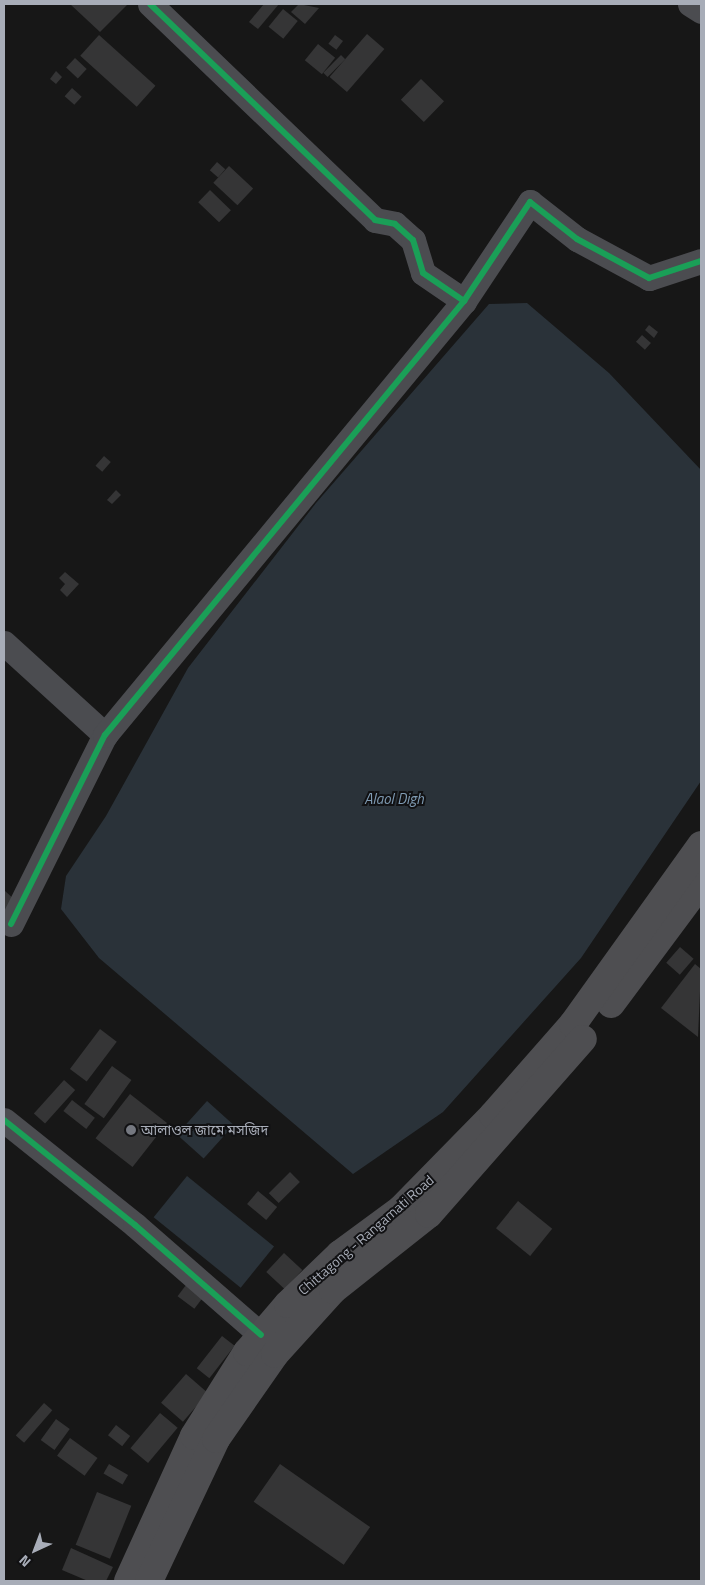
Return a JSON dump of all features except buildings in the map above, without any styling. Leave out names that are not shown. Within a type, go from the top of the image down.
[{"type":"highway","name":"Chittagong - Rangamati Road","points":[[128,1581],[194,1436],[261,1335],[340,1254],[401,1209],[493,1114],[574,1024],[701,845]]},
{"type":"highway","name":"Chittagong - Rangamati Road","points":[[150,1581],[216,1439],[275,1354],[333,1290],[429,1214],[559,1069],[701,883]]},
{"type":"street","points":[[150,4],[375,220],[395,224],[413,240],[423,273],[464,300]]},
{"type":"street","points":[[690,4],[701,11]]},
{"type":"street","points":[[11,924],[105,735],[464,300],[530,202],[577,239],[649,278],[701,261]]},
{"type":"street","points":[[4,643],[105,735]]},
{"type":"street","points":[[4,1120],[135,1225],[261,1335]]},
{"type":"water","name":"Alaol Digh","points":[[527,303],[609,373],[701,470],[701,781],[581,958],[443,1112],[353,1174],[99,958],[61,909],[66,876],[106,816],[188,668],[316,503],[489,304]]},
{"type":"water","points":[[207,1101],[234,1125],[204,1159],[177,1134]]},
{"type":"water","points":[[187,1176],[274,1246],[241,1288],[154,1217]]},
{"type":"cycle path","points":[[150,4],[375,220],[395,224],[413,240],[423,273],[464,301],[530,202],[577,239],[649,278],[701,261]]},
{"type":"cycle path","points":[[11,924],[105,735],[464,301]]},
{"type":"cycle path","points":[[4,1120],[135,1225],[261,1335]]},
{"type":"place","name":"আলাওল জামে মসজিদ","points":[[131,1130]]}]
